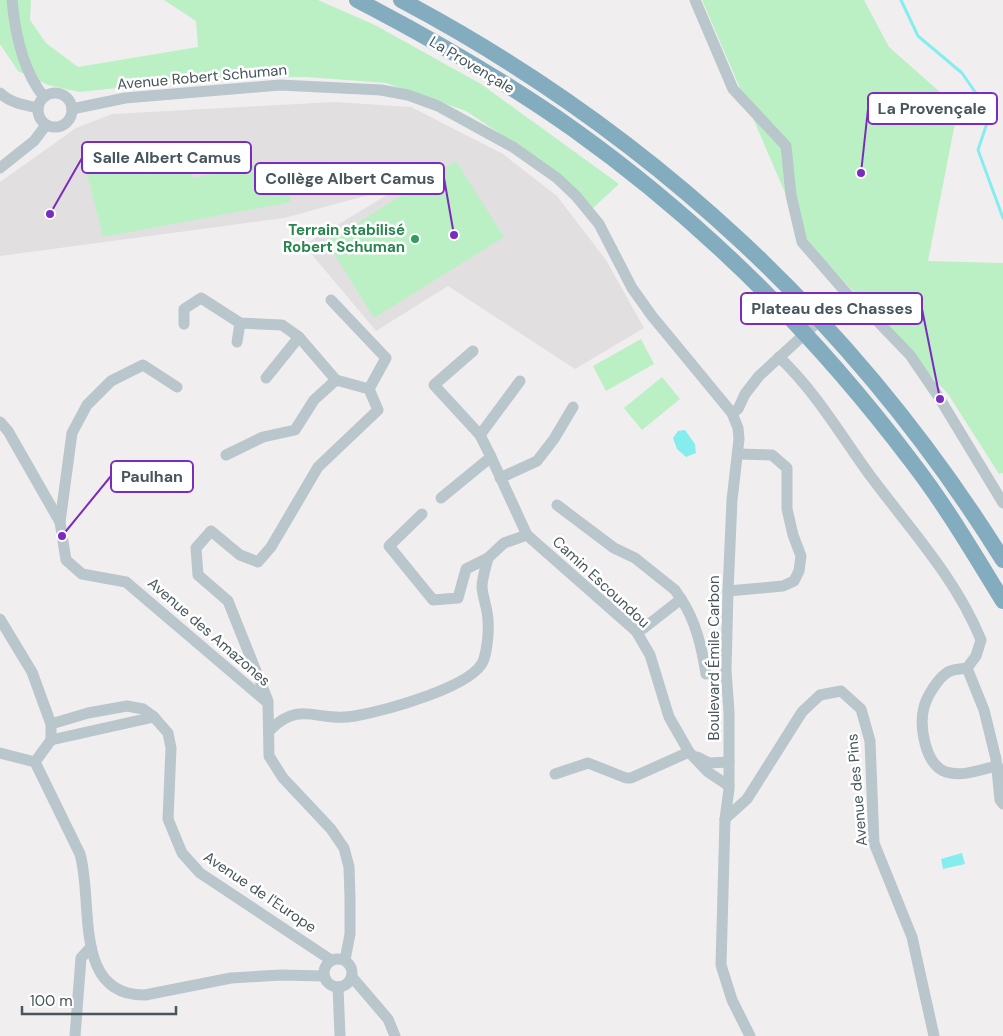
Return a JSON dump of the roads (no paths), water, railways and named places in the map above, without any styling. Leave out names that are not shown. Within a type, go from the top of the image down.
[{"type":"highway","name":"La Provençale","points":[[357,0],[414,29],[488,73],[574,130],[662,198],[729,257],[783,311],[855,389],[913,463],[963,536],[1003,601]]},
{"type":"highway","name":"La Provençale","points":[[401,0],[489,51],[588,114],[673,182],[742,241],[796,294],[863,367],[928,449],[1003,560]]},
{"type":"street","points":[[12,0],[14,29],[22,55],[44,97]]},
{"type":"street","points":[[695,0],[733,89],[786,146],[791,195],[802,242],[849,296],[856,299],[910,355],[940,399],[1003,503]]},
{"type":"street","name":"Avenue Robert Schuman","points":[[72,109],[125,98],[241,86],[280,85],[382,90],[408,95],[438,106],[513,147],[557,178],[576,196],[599,224],[632,288],[652,316],[732,413]]},
{"type":"street","points":[[0,93],[6,99],[16,103],[38,108]]},
{"type":"street","points":[[56,93],[62,94],[71,103],[72,109],[66,124],[56,128],[46,125],[40,118],[38,108],[44,97],[56,93]]},
{"type":"street","points":[[0,168],[34,141],[46,125]]},
{"type":"street","points":[[732,413],[738,409],[751,385],[779,357],[834,307],[849,296]]},
{"type":"street","points":[[184,324],[184,309],[200,298],[240,323],[282,325],[300,337],[336,380],[369,389]]},
{"type":"street","points":[[330,300],[386,358],[369,389]]},
{"type":"street","points":[[237,342],[240,323]]},
{"type":"street","points":[[266,378],[300,337]]},
{"type":"street","points":[[422,514],[389,546],[433,600],[458,598],[466,569],[488,558],[504,544],[527,535],[480,435],[434,385],[473,351]]},
{"type":"street","points":[[779,357],[798,376],[831,416],[853,451],[956,590],[972,617],[981,640],[976,656],[966,668],[948,671],[937,682],[924,706],[923,732],[933,761],[944,772],[958,775],[999,768]]},
{"type":"street","points":[[60,522],[72,433],[87,405],[110,381],[143,365],[177,387]]},
{"type":"street","points":[[226,455],[263,437],[295,430],[314,400],[336,380]]},
{"type":"street","points":[[480,435],[520,381]]},
{"type":"street","points":[[268,703],[228,601],[198,575],[196,548],[211,530],[240,554],[258,562],[270,547],[318,467],[378,410],[369,389]]},
{"type":"street","points":[[500,478],[537,461],[554,439],[573,408]]},
{"type":"street","name":"Boulevard Émile Carbon","points":[[732,413],[738,428],[739,454],[732,500],[728,591],[726,670],[729,786],[725,819],[721,965],[732,1000],[750,1036]]},
{"type":"street","name":"Avenue des Amazones","points":[[0,422],[8,431],[60,522],[66,560],[82,574],[126,582],[268,703],[269,756],[283,778],[331,830],[344,848],[349,868],[350,934],[345,960]]},
{"type":"street","points":[[728,591],[783,586],[794,581],[799,571],[801,556],[793,535],[788,509],[787,468],[772,455],[739,454]]},
{"type":"street","points":[[441,498],[490,457]]},
{"type":"street","points":[[557,504],[614,548],[635,558],[674,590],[692,620],[703,654],[706,674]]},
{"type":"street","name":"Camin Escoundou","points":[[527,535],[636,631],[650,655],[669,717],[689,752],[708,772],[729,786]]},
{"type":"street","points":[[270,730],[282,718],[301,712],[328,718],[354,716],[451,688],[470,678],[484,661],[488,622],[482,586],[488,558]]},
{"type":"street","points":[[636,631],[644,628],[681,599]]},
{"type":"street","points":[[0,619],[32,672],[51,724],[51,740],[35,762]]},
{"type":"street","points":[[966,668],[984,710],[999,768],[1000,800],[1003,804]]},
{"type":"street","name":"Avenue des Pins","points":[[725,819],[747,799],[802,712],[820,695],[841,691],[861,709],[870,741],[874,843],[912,937],[934,1036]]},
{"type":"street","points":[[51,724],[88,713],[127,706],[142,709],[154,716]]},
{"type":"street","points":[[51,740],[154,716]]},
{"type":"street","name":"Avenue de l'Europe","points":[[154,716],[168,733],[171,748],[168,818],[182,853],[200,874],[332,960]]},
{"type":"street","points":[[555,774],[588,763],[626,778],[631,778],[689,752],[709,763],[729,762]]},
{"type":"street","points":[[0,753],[35,762],[80,854],[84,870],[91,948],[95,968],[101,977],[120,992],[130,995],[145,995],[231,978],[281,975],[324,976]]},
{"type":"street","points":[[75,1036],[81,958],[91,948]]},
{"type":"street","points":[[352,978],[346,984],[338,987],[329,984],[324,976],[325,966],[332,960],[345,960],[352,969],[352,978],[388,1019],[394,1036]]},
{"type":"street","points":[[338,987],[340,1036]]},
{"type":"water","points":[[685,430],[695,444],[696,453],[686,457],[677,449],[673,438],[678,431]]},
{"type":"water","points":[[962,853],[965,864],[943,869],[941,859]]},
{"type":"waterway","points":[[901,0],[918,36],[962,73],[982,102],[987,123],[978,150],[1003,218]]},
{"type":"place","name":"La Provençale","points":[[861,173]]},
{"type":"place","name":"Salle Albert Camus","points":[[50,214]]},
{"type":"place","name":"Collège Albert Camus","points":[[454,235]]},
{"type":"place","name":"Terrain stabilisé Robert Schuman","points":[[415,239]]},
{"type":"place","name":"Plateau des Chasses","points":[[940,399]]},
{"type":"place","name":"Paulhan","points":[[62,536]]}]
